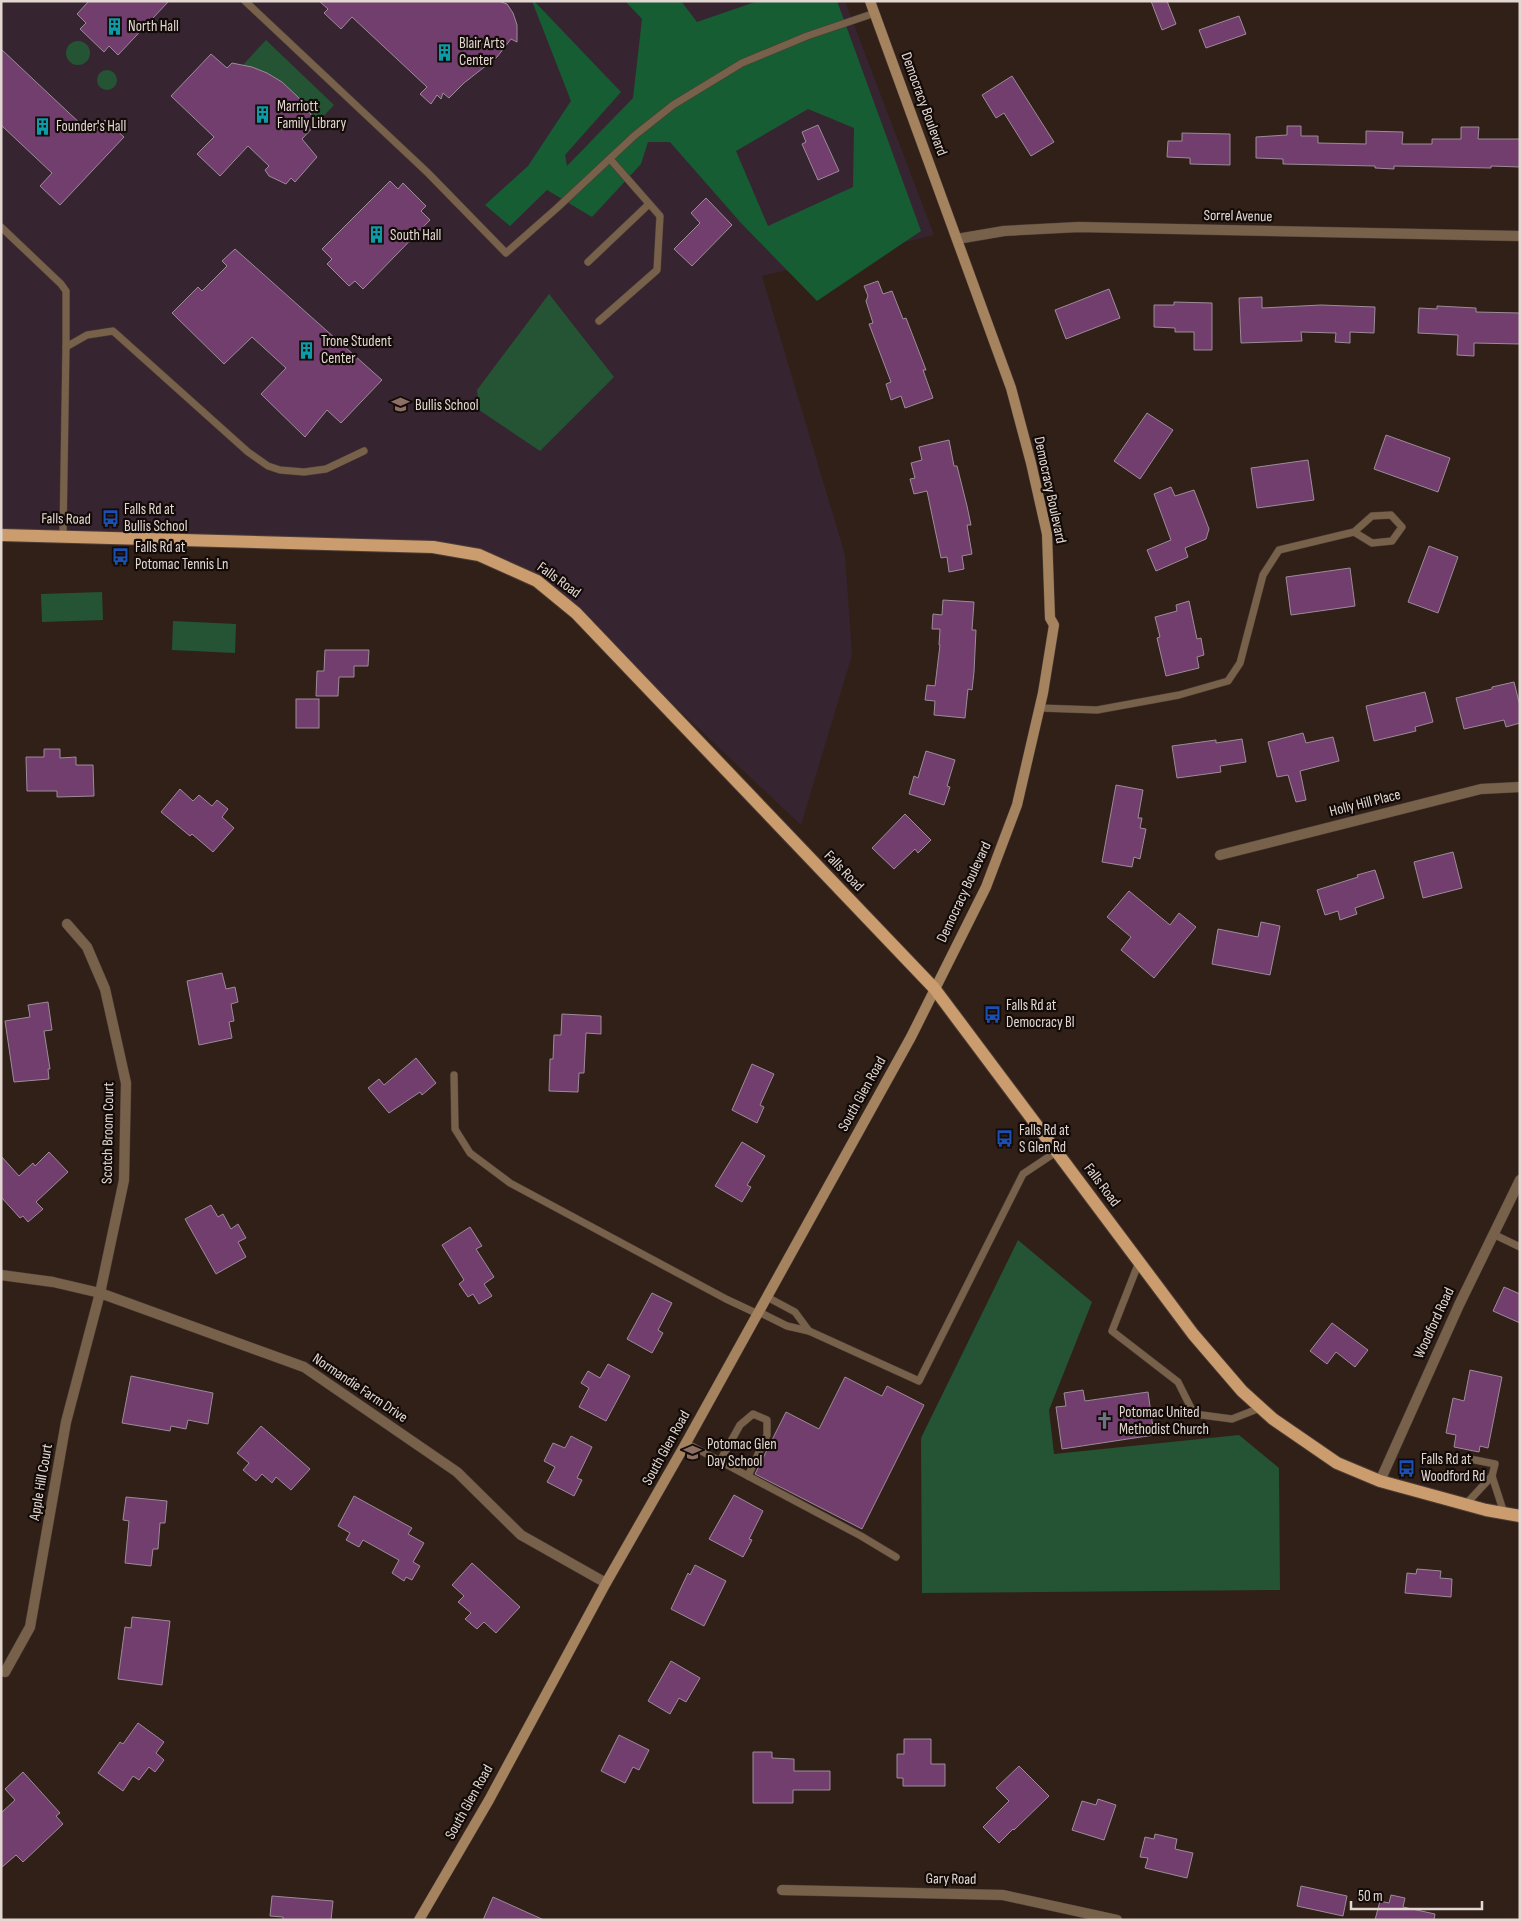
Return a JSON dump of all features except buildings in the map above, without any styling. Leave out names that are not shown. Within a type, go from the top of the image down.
[{"type":"main road","name":"Democracy Boulevard","points":[[870,1],[1011,388],[1047,534],[1050,618],[1054,625],[1040,708],[1017,806],[986,887],[934,988]]},
{"type":"main road","name":"Falls Road","points":[[1,535],[63,535],[433,546],[479,555],[537,581],[576,613],[934,988],[1193,1334],[1242,1392],[1273,1419],[1336,1463],[1380,1481],[1520,1516]]},
{"type":"main road","name":"South Glen Road","points":[[419,1920],[489,1800],[606,1583],[686,1443],[911,1037],[934,988]]},
{"type":"street","name":"Sorrel Avenue","points":[[957,239],[1004,231],[1079,228],[1520,236]]},
{"type":"street","name":"Holly Hill Place","points":[[1220,855],[1480,789],[1520,787]]},
{"type":"street","name":"Scotch Broom Court","points":[[67,924],[87,947],[105,989],[126,1083],[124,1180],[100,1293]]},
{"type":"street","name":"Woodford Road","points":[[1380,1481],[1459,1305],[1520,1180]]},
{"type":"street","name":"Normandie Farm Drive","points":[[1,1275],[53,1282],[100,1293],[304,1367],[457,1472],[521,1535],[606,1583]]},
{"type":"street","name":"Apple Hill Court","points":[[5,1672],[30,1627],[66,1422],[100,1293]]},
{"type":"street","name":"Gary Road","points":[[782,1890],[1003,1896],[1117,1920]]},
{"type":"lane","points":[[245,1],[428,174],[506,254],[634,136],[673,105],[742,63],[807,36],[875,13]]},
{"type":"lane","points":[[599,321],[657,270],[660,216],[610,159]]},
{"type":"lane","points":[[588,262],[649,204]]},
{"type":"lane","points":[[1,227],[62,284],[66,291],[63,535]]},
{"type":"lane","points":[[66,346],[87,335],[113,331],[248,452],[268,466],[286,471],[315,471],[326,469],[364,451]]},
{"type":"lane","points":[[1040,708],[1097,710],[1179,694],[1228,681],[1240,664],[1263,575],[1279,550],[1354,532],[1372,516],[1392,515],[1402,526],[1392,541],[1372,543],[1354,532]]},
{"type":"lane","points":[[454,1075],[455,1129],[470,1153],[510,1183],[726,1299],[787,1326],[809,1331],[919,1381],[1023,1174],[1056,1152]]},
{"type":"lane","points":[[1493,1234],[1520,1247]]},
{"type":"lane","points":[[1139,1262],[1112,1331],[1178,1382],[1194,1414],[1232,1419],[1260,1408]]},
{"type":"lane","points":[[767,1297],[794,1312],[809,1331]]},
{"type":"lane","points":[[720,1460],[740,1425],[753,1414],[767,1420],[767,1435],[748,1476]]},
{"type":"lane","points":[[686,1443],[861,1536],[896,1557]]},
{"type":"lane","points":[[1466,1504],[1492,1476],[1495,1464],[1470,1459]]},
{"type":"lane","points":[[1492,1476],[1504,1513]]},
{"type":"shaded area","name":"Bullis School","points":[[1,1],[845,1],[934,235],[762,276],[845,555],[852,655],[801,825],[576,613],[537,581],[479,555],[433,547],[1,535]]},
{"type":"green space","points":[[532,1],[621,92],[565,155],[567,166],[633,98],[642,19],[625,1],[681,1],[697,22],[758,1],[837,1],[921,231],[817,301],[741,223],[670,142],[648,142],[641,164],[592,217],[547,190],[510,226],[485,205],[528,166],[571,101]],"holes":[[[808,109],[854,128],[853,187],[768,226],[736,151]]]},
{"type":"green space","points":[[266,40],[334,105],[316,124],[295,94],[286,86],[266,73],[243,65]]},
{"type":"green space","points":[[78,41],[87,44],[90,53],[87,62],[78,65],[69,62],[66,53],[69,44]]},
{"type":"green space","points":[[107,70],[114,73],[117,80],[114,87],[107,90],[100,87],[97,80],[100,73]]},
{"type":"green space","points":[[549,294],[614,377],[540,451],[479,410],[477,390]]},
{"type":"green space","points":[[102,592],[103,620],[42,622],[41,594]]},
{"type":"green space","points":[[173,621],[236,624],[235,653],[172,650]]},
{"type":"green space","points":[[1018,1240],[1092,1302],[1049,1410],[1054,1454],[1239,1435],[1279,1468],[1280,1590],[922,1593],[921,1438]]},
{"type":"place","name":"North Hall","points":[[114,26]]},
{"type":"place","name":"Blair Arts Center","points":[[445,52]]},
{"type":"place","name":"Marriott Family Library","points":[[263,115]]},
{"type":"place","name":"Founder's Hall","points":[[42,126]]},
{"type":"place","name":"South Hall","points":[[376,235]]},
{"type":"place","name":"Trone Student Center","points":[[307,350]]},
{"type":"place","name":"Bullis School","points":[[401,405]]},
{"type":"place","name":"Falls Rd at Bullis School","points":[[110,518]]},
{"type":"place","name":"Falls Rd at Potomac Tennis Ln","points":[[121,556]]},
{"type":"place","name":"Falls Rd at Democracy Bl","points":[[992,1014]]},
{"type":"place","name":"Falls Rd at S Glen Rd","points":[[1005,1139]]},
{"type":"place","name":"Potomac United Methodist Church","points":[[1105,1421]]},
{"type":"place","name":"Potomac Glen Day School","points":[[693,1453]]},
{"type":"place","name":"Falls Rd at Woodford Rd","points":[[1407,1468]]}]
